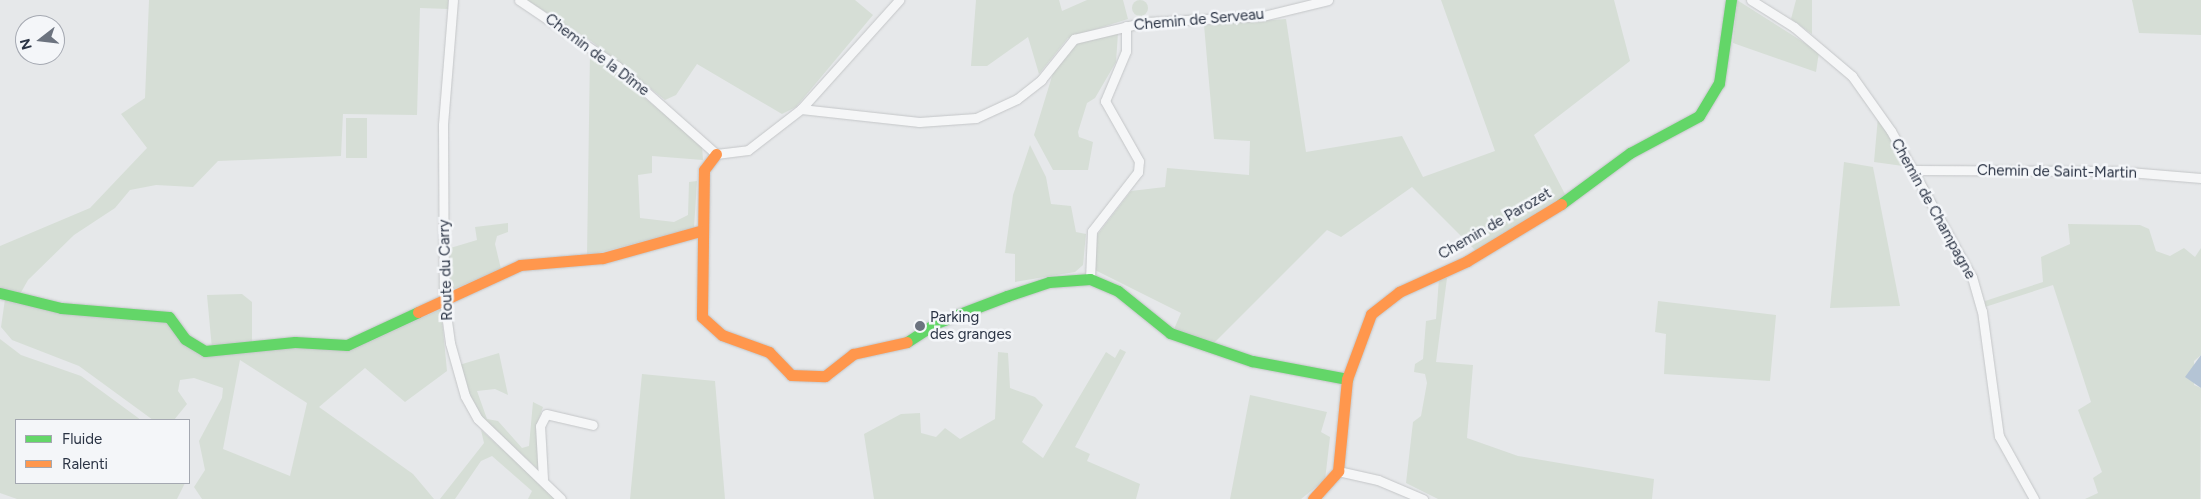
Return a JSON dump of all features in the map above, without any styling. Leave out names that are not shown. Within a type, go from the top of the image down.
[{"type":"street","name":"Route du Carry","points":[[453,0],[443,125],[444,299],[450,342],[465,396],[498,441],[543,479],[561,499]]},
{"type":"street","name":"Chemin de la Dîme","points":[[519,0],[617,66],[716,154]]},
{"type":"street","points":[[899,0],[801,109],[748,150],[716,154],[704,170],[700,231],[700,306],[708,326],[758,346],[791,375],[804,377],[825,376],[853,354],[907,342],[936,323],[1007,296],[1049,282],[1090,279],[1118,291],[1170,333],[1252,360],[1347,379]]},
{"type":"street","name":"Chemin de Serveau","points":[[801,109],[919,122],[976,118],[1017,99],[1041,80],[1074,39],[1126,26],[1263,16],[1328,0]]},
{"type":"street","name":"Chemin de Parozet","points":[[1338,471],[1347,379],[1362,329],[1383,302],[1468,261],[1583,190],[1635,150],[1699,116],[1719,83],[1731,0]]},
{"type":"street","name":"Chemin de Champagne","points":[[1751,0],[1794,27],[1852,76],[1875,105],[1913,170],[1972,277],[1982,311],[1999,436],[2034,499]]},
{"type":"street","points":[[1090,279],[1092,231],[1138,172],[1139,161],[1105,102],[1126,51],[1126,26]]},
{"type":"street","name":"Chemin de Saint-Martin","points":[[1913,170],[2117,171],[2201,178]]},
{"type":"street","points":[[0,293],[62,308],[169,317],[195,347],[221,352],[295,342],[354,343],[444,299],[520,265],[603,258],[700,231]]},
{"type":"street","points":[[543,479],[540,426],[546,414],[593,425]]},
{"type":"street","points":[[1313,499],[1338,471],[1378,480],[1423,499]]},
{"type":"shaded area","points":[[149,0],[448,0],[448,9],[420,8],[417,115],[343,114],[341,156],[218,161],[193,187],[156,185],[130,190],[115,208],[74,235],[28,280],[19,296],[0,293],[0,246],[90,208],[147,148],[121,114],[145,98]]},
{"type":"shaded area","points":[[527,0],[855,0],[873,15],[796,107],[782,114],[697,64],[676,95],[665,100],[591,41]]},
{"type":"shaded area","points":[[976,0],[1059,0],[1062,11],[1087,0],[1123,0],[1128,19],[1068,38],[1039,74],[1028,37],[987,66],[971,66]]},
{"type":"shaded area","points":[[1137,0],[1143,0],[1148,5],[1146,14],[1137,16],[1132,11],[1132,5]]},
{"type":"shaded area","points":[[1441,0],[1614,0],[1630,61],[1534,135],[1566,196],[1476,251],[1412,187],[1341,237],[1327,230],[1214,343],[1174,329],[1181,313],[1093,269],[1094,239],[1131,191],[1165,187],[1167,168],[1249,175],[1250,141],[1214,139],[1204,25],[1286,19],[1306,152],[1402,136],[1423,177],[1495,151]]},
{"type":"shaded area","points":[[1737,0],[1819,52],[1816,72],[1733,43]]},
{"type":"shaded area","points":[[1796,0],[1812,0],[1812,34],[1791,19]]},
{"type":"shaded area","points":[[2132,0],[2201,0],[2201,35],[2139,33]]},
{"type":"shaded area","points":[[1118,33],[1116,62],[1095,98],[1087,103],[1078,132],[1079,137],[1093,142],[1088,170],[1053,170],[1034,135],[1057,60],[1079,42]]},
{"type":"shaded area","points":[[590,52],[702,146],[703,160],[652,156],[652,173],[638,175],[640,218],[674,222],[688,215],[689,182],[697,181],[694,228],[587,256]]},
{"type":"shaded area","points":[[1878,117],[1897,151],[1903,166],[1874,162]]},
{"type":"shaded area","points":[[346,118],[367,118],[367,158],[346,158]]},
{"type":"shaded area","points":[[1030,145],[1046,177],[1051,204],[1071,206],[1076,232],[1086,234],[1083,265],[1075,272],[1015,282],[1015,254],[1005,253],[1013,195]]},
{"type":"shaded area","points":[[1844,162],[1873,167],[1900,306],[1830,308]]},
{"type":"shaded area","points":[[508,223],[508,232],[497,236],[495,244],[501,269],[454,289],[448,286],[447,249],[477,240],[475,227]]},
{"type":"shaded area","points":[[2068,224],[2140,225],[2149,229],[2156,251],[2170,256],[2184,248],[2195,257],[2201,248],[2201,355],[2194,361],[2194,385],[2201,388],[2200,499],[2085,499],[2098,493],[2093,478],[2102,472],[2078,410],[2091,402],[2053,285],[1985,307],[1985,301],[2043,282],[2041,257],[2070,244]]},
{"type":"shaded area","points":[[1439,278],[1447,278],[1436,362],[1473,365],[1467,438],[1518,456],[1654,479],[1652,499],[1438,499],[1406,483],[1413,422],[1421,416],[1427,383],[1425,374],[1414,372],[1415,364],[1423,359],[1426,321],[1436,319]]},
{"type":"shaded area","points":[[242,294],[252,302],[252,343],[212,349],[207,295]]},
{"type":"shaded area","points":[[5,299],[164,319],[211,355],[263,348],[358,347],[441,309],[447,371],[405,402],[365,368],[319,407],[413,474],[434,499],[202,499],[194,487],[205,470],[199,441],[222,398],[223,388],[194,378],[180,380],[178,391],[187,404],[175,419],[152,419],[79,366],[12,340],[1,327]],"holes":[[[240,360],[307,403],[290,476],[223,449]]]},
{"type":"shaded area","points":[[1658,301],[1776,315],[1770,381],[1664,374],[1666,334],[1655,332]]},
{"type":"shaded area","points":[[0,339],[21,355],[81,376],[140,419],[15,419],[15,484],[184,484],[177,499],[17,499],[0,493]]},
{"type":"shaded area","points":[[1120,349],[1126,352],[1075,447],[1090,454],[1087,461],[1140,484],[1136,499],[874,499],[864,434],[901,414],[920,413],[921,433],[936,437],[945,428],[960,439],[995,419],[998,352],[1008,353],[1010,388],[1035,397],[1043,405],[1022,442],[1043,458],[1106,352],[1115,358]]},
{"type":"shaded area","points":[[499,353],[508,395],[495,389],[477,391],[487,419],[498,421],[522,448],[529,446],[533,402],[543,407],[536,427],[539,470],[477,413],[465,392],[459,365]]},
{"type":"shaded area","points":[[642,374],[715,381],[725,499],[630,499]]},
{"type":"shaded area","points":[[1250,395],[1327,412],[1321,432],[1330,437],[1325,480],[1301,499],[1230,499]]},
{"type":"shaded area","points":[[481,430],[555,499],[528,499],[532,491],[492,456],[481,461],[455,499],[440,499],[484,443]]},
{"type":"water","points":[[2201,355],[2201,388],[2185,377]]},
{"type":"traffic: fast","points":[[1561,204],[1630,153],[1699,116],[1719,83],[1731,0]]},
{"type":"traffic: fast","points":[[907,342],[936,323],[1007,296],[1049,282],[1090,279],[1118,291],[1170,333],[1252,361],[1347,379]]},
{"type":"traffic: fast","points":[[0,293],[61,308],[169,317],[185,339],[205,351],[295,342],[347,345],[418,312]]},
{"type":"traffic: slow","points":[[716,154],[704,170],[702,317],[722,335],[769,352],[791,375],[825,376],[853,354],[907,342]]},
{"type":"traffic: slow","points":[[1313,499],[1338,471],[1347,379],[1371,314],[1399,292],[1467,261],[1561,204]]},
{"type":"traffic: slow","points":[[418,312],[520,265],[603,258],[700,231]]},
{"type":"place","name":"Parking des granges","points":[[920,326]]}]
